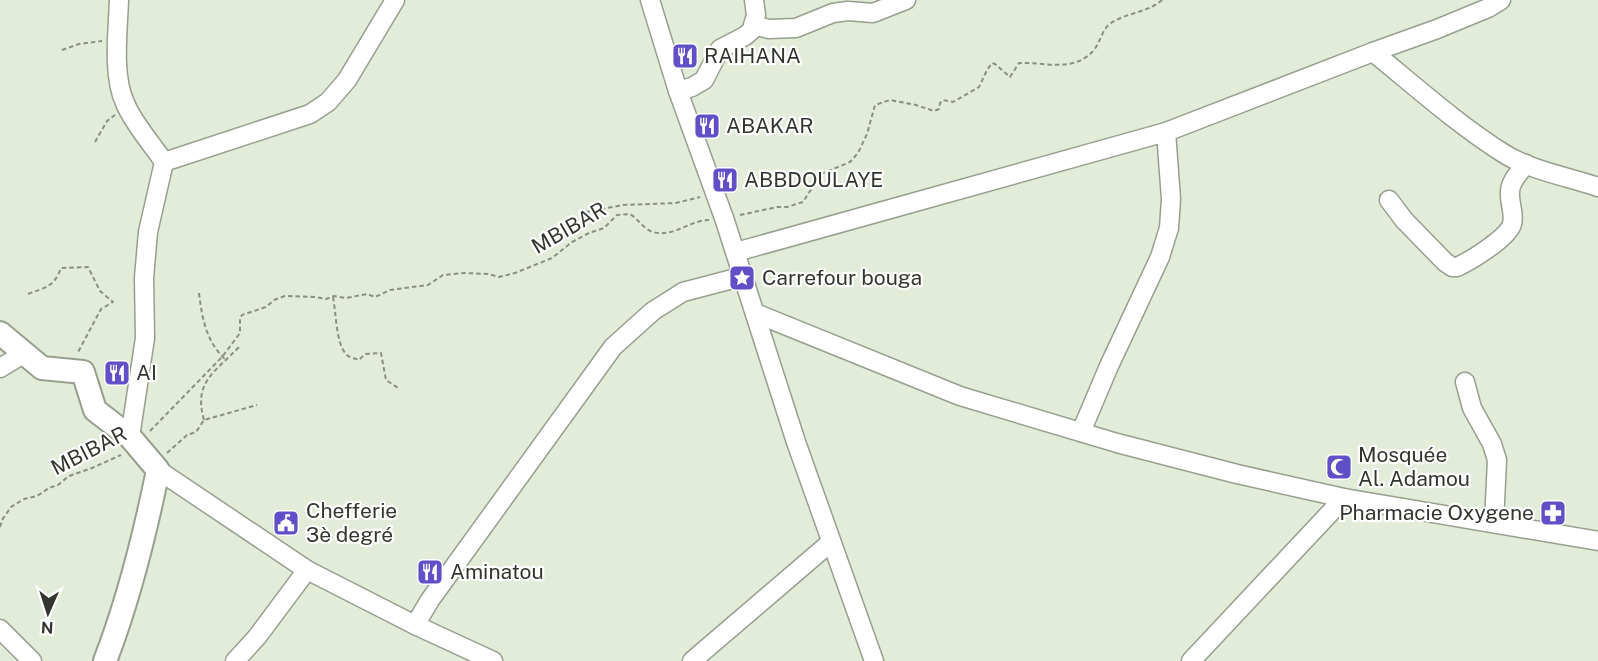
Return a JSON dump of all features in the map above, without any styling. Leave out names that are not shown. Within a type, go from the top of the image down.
[{"type":"main road","points":[[0,333],[42,368],[83,372],[95,410],[134,442],[156,467],[147,525],[116,632],[105,661]]},
{"type":"street","points":[[119,0],[118,78],[124,103],[164,162],[148,232],[144,278],[145,338],[134,442]]},
{"type":"street","points":[[164,162],[310,114],[328,102],[347,80],[395,0]]},
{"type":"street","points":[[650,0],[678,91],[744,276],[796,442],[874,661]]},
{"type":"street","points":[[678,91],[704,80],[720,49],[752,30],[756,15],[754,0]]},
{"type":"street","points":[[753,25],[769,29],[796,28],[833,13],[848,11],[873,13],[906,0]]},
{"type":"street","points":[[736,252],[1166,132],[1488,9],[1501,0]]},
{"type":"street","points":[[1373,52],[1504,154],[1526,164],[1598,187]]},
{"type":"street","points":[[1081,432],[1160,257],[1169,228],[1171,199],[1166,132]]},
{"type":"street","points":[[1389,200],[1404,220],[1444,262],[1457,267],[1500,240],[1511,228],[1513,221],[1510,192],[1512,183],[1526,164]]},
{"type":"street","points":[[415,625],[430,600],[613,347],[653,311],[683,292],[744,276]]},
{"type":"street","points":[[755,313],[960,396],[1081,432],[1237,474],[1344,498],[1598,542]]},
{"type":"street","points":[[0,368],[23,354]]},
{"type":"street","points":[[1465,382],[1472,408],[1492,444],[1497,460],[1494,523]]},
{"type":"street","points":[[156,467],[307,570],[481,658]]},
{"type":"street","points":[[1191,661],[1344,498]]},
{"type":"street","points":[[692,661],[831,542]]},
{"type":"street","points":[[235,661],[257,637],[307,570]]},
{"type":"street","points":[[0,629],[32,661]]},
{"type":"path","name":"MBIBAR","points":[[0,527],[11,507],[58,485],[69,476],[92,468],[145,435],[193,389],[207,370],[216,365],[240,333],[242,315],[266,307],[274,300],[285,296],[326,299],[367,294],[375,297],[390,290],[428,285],[444,275],[459,273],[488,274],[499,277],[552,258],[572,242],[588,233],[604,228],[617,215],[630,214],[652,232],[667,232],[686,227],[695,221],[725,220],[803,202],[821,174],[850,162],[858,153],[867,134],[875,105],[890,100],[934,111],[939,109],[940,103],[944,100],[953,102],[979,87],[992,63],[1011,77],[1019,63],[1035,63],[1043,66],[1070,64],[1093,52],[1108,24],[1131,14],[1144,12],[1162,0]]},
{"type":"path","points":[[62,50],[79,44],[117,40]]},
{"type":"path","points":[[95,141],[107,121],[129,109]]},
{"type":"path","points":[[586,212],[623,205],[676,203],[714,194]]},
{"type":"path","points":[[28,294],[51,285],[61,268],[88,267],[100,291],[112,302],[101,309],[79,353],[69,357]]},
{"type":"path","points":[[199,293],[203,324],[217,351],[226,360]]},
{"type":"path","points":[[333,297],[335,317],[344,353],[359,360],[364,354],[381,353],[386,380],[398,388]]},
{"type":"path","points":[[204,420],[200,405],[203,384],[239,347]]},
{"type":"path","points":[[156,467],[187,435],[196,432],[204,420],[257,405]]},
{"type":"place","name":"RAIHANA","points":[[685,56]]},
{"type":"place","name":"ABAKAR","points":[[707,126]]},
{"type":"place","name":"ABBDOULAYE","points":[[725,180]]},
{"type":"place","name":"Carrefour bouga","points":[[742,278]]},
{"type":"place","name":"AI","points":[[117,373]]},
{"type":"place","name":"Mosquée Al. Adamou","points":[[1339,467]]},
{"type":"place","name":"Pharmacie Oxygene","points":[[1553,513]]},
{"type":"place","name":"Chefferie 3è degré","points":[[286,523]]},
{"type":"place","name":"Aminatou","points":[[430,572]]}]
